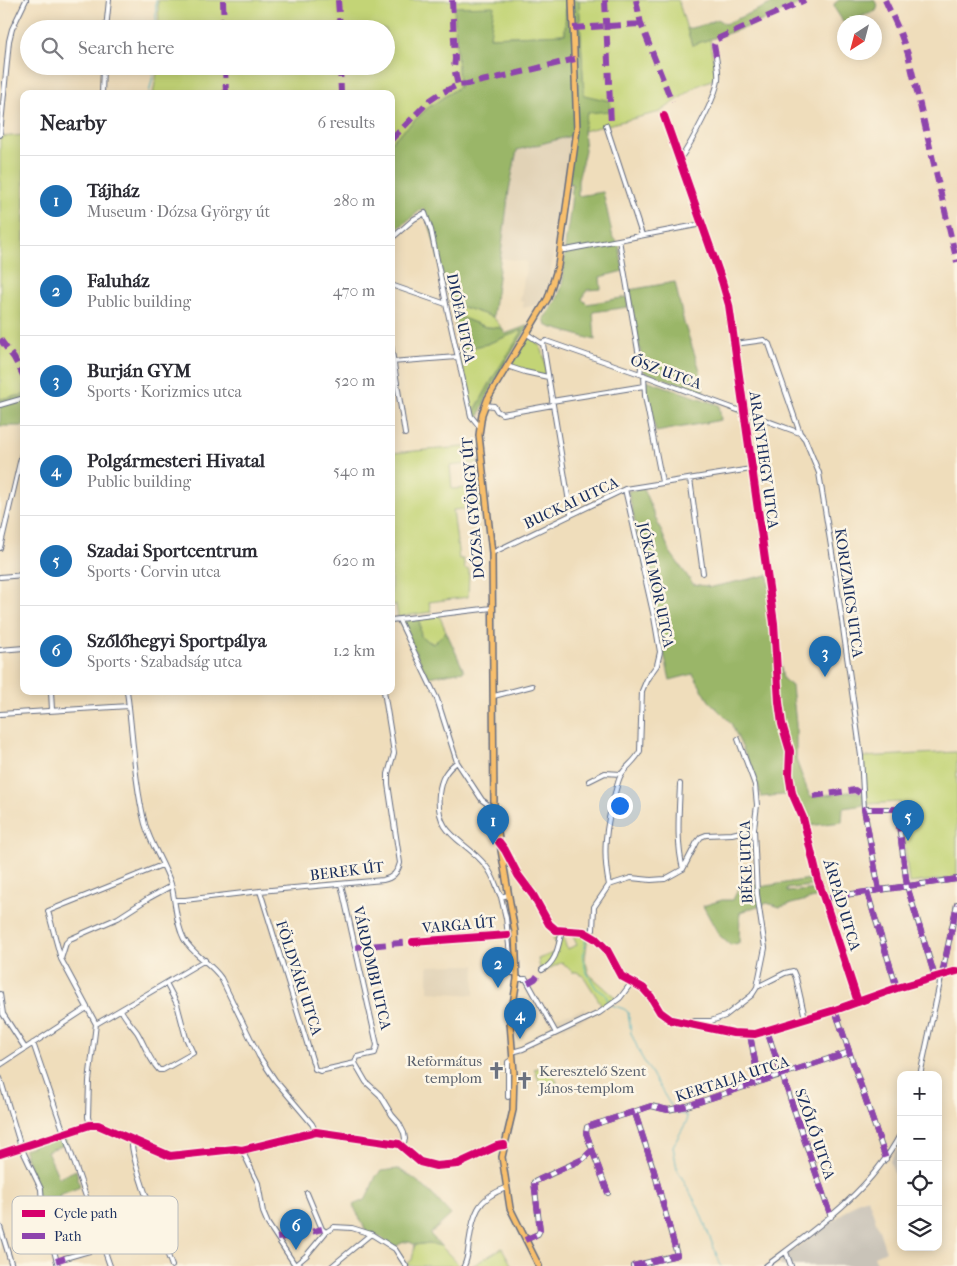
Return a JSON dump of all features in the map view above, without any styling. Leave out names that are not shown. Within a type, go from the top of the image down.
[{"type":"main road","name":"DÓZSA GYÖRGY ÚT","points":[[539,1266],[510,1208],[502,1158],[504,1145],[511,1126],[513,1110],[513,1056],[510,1023],[517,976],[515,932],[494,810],[492,553],[479,450],[480,426],[485,405],[548,298],[555,278],[577,130],[572,0]]},
{"type":"street","points":[[0,136],[9,41],[12,29],[26,0]]},
{"type":"street","points":[[107,20],[109,0]]},
{"type":"street","points":[[680,159],[692,139],[717,86],[716,56]]},
{"type":"street","points":[[102,90],[103,75]]},
{"type":"street","name":"ARANYHEGY UTCA","points":[[664,116],[726,293],[735,344],[774,623],[779,702],[782,724],[790,751],[789,774],[791,788],[801,815]]},
{"type":"street","points":[[606,125],[642,235]]},
{"type":"street","name":"DIÓFA UTCA","points":[[395,236],[425,212],[431,230],[471,416],[480,426]]},
{"type":"street","points":[[560,250],[702,224]]},
{"type":"street","points":[[619,240],[662,482]]},
{"type":"street","points":[[395,286],[446,304]]},
{"type":"street","name":"ŐSZ UTCA","points":[[527,334],[543,344],[546,341],[642,374],[800,433]]},
{"type":"street","name":"KORIZMICS UTCA","points":[[735,344],[764,340],[769,344],[800,433],[805,439],[819,473],[836,571],[861,756],[864,809],[878,890]]},
{"type":"street","points":[[543,344],[571,514]]},
{"type":"street","points":[[395,362],[458,356]]},
{"type":"street","points":[[508,366],[548,377]]},
{"type":"street","points":[[395,374],[405,434]]},
{"type":"street","points":[[485,405],[494,406],[502,414],[644,386]]},
{"type":"street","points":[[0,405],[20,399]]},
{"type":"street","points":[[0,548],[20,462]]},
{"type":"street","name":"BUCKAI UTCA","points":[[492,553],[625,490],[662,482],[751,469]]},
{"type":"street","points":[[690,479],[704,573]]},
{"type":"street","name":"JÓKAI MÓR UTCA","points":[[609,885],[606,863],[608,820],[621,774],[640,751],[642,691],[646,679],[657,665],[660,652],[654,617],[625,490]]},
{"type":"street","points":[[0,577],[20,575]]},
{"type":"street","points":[[492,608],[398,620],[437,699],[457,762],[482,800],[494,810]]},
{"type":"street","points":[[1,651],[20,649]]},
{"type":"street","points":[[494,696],[532,686]]},
{"type":"street","points":[[51,695],[52,710]]},
{"type":"street","points":[[128,695],[144,816],[148,833],[171,886],[178,925],[184,939],[194,952],[205,960],[221,978],[274,1080],[312,1124],[316,1132]]},
{"type":"street","name":"BEREK ÚT","points":[[175,900],[389,879],[396,873],[399,866],[393,820],[394,813],[388,784],[388,774],[394,753],[385,695]]},
{"type":"street","points":[[0,714],[129,706]]},
{"type":"street","name":"BÉKE UTCA","points":[[738,739],[755,785],[757,805],[754,829],[757,894],[765,948],[757,987]]},
{"type":"street","points":[[457,762],[443,774],[438,802],[440,819],[450,834],[486,866],[493,876],[501,897],[508,895]]},
{"type":"street","points":[[589,781],[605,773],[621,774]]},
{"type":"street","points":[[680,784],[678,825],[680,859],[683,870]]},
{"type":"street","points":[[864,809],[897,808],[907,886],[935,977]]},
{"type":"street","name":"ÁRPÁD UTCA","points":[[801,815],[824,898],[858,1002]]},
{"type":"street","points":[[590,935],[593,930],[594,907],[609,885],[631,878],[665,879],[683,870],[701,837],[712,834],[732,834],[754,829]]},
{"type":"street","points":[[499,842],[549,924],[556,930],[580,932],[590,935],[603,946],[621,976],[648,993],[663,1015],[671,1020],[718,1031],[750,1035],[835,1010],[942,973],[957,970]]},
{"type":"street","points":[[90,1125],[88,1117],[89,1081],[96,1024],[60,959],[48,911],[162,865]]},
{"type":"street","points":[[824,898],[957,878]]},
{"type":"street","name":"VÁRDOMBI UTCA","points":[[341,884],[377,1045],[375,1053],[357,1057],[355,1063]]},
{"type":"street","points":[[60,959],[68,940],[118,918],[171,886]]},
{"type":"street","name":"FÖLDVÁRI UTCA","points":[[260,891],[283,968],[308,1040],[313,1064],[318,1071],[355,1063]]},
{"type":"street","points":[[867,892],[897,988]]},
{"type":"street","name":"DÓZSA GYÖRGY ÚT","points":[[501,897],[506,918],[512,973],[517,976]]},
{"type":"street","points":[[921,1071],[957,904]]},
{"type":"street","points":[[542,970],[548,966],[556,954],[562,931]]},
{"type":"street","points":[[96,1024],[205,960]]},
{"type":"street","points":[[689,1024],[694,1021],[711,1021],[725,1016],[751,997],[757,987],[785,973],[793,972],[796,975],[805,1018]]},
{"type":"street","points":[[517,976],[526,978],[556,1033]]},
{"type":"street","points":[[513,1056],[523,1049],[600,1013],[624,994],[632,982]]},
{"type":"street","points":[[120,1010],[127,1022],[138,1034],[146,1052],[159,1070],[163,1070],[193,1053],[177,1004],[166,983]]},
{"type":"street","points":[[0,994],[3,1014],[25,1048]]},
{"type":"street","points":[[0,1065],[87,1008]]},
{"type":"street","points":[[835,1010],[886,1159]]},
{"type":"street","name":"SZŐLŐ UTCA","points":[[767,1031],[831,1217]]},
{"type":"street","points":[[750,1035],[759,1082]]},
{"type":"street","points":[[33,1043],[85,1196]]},
{"type":"street","name":"KERTALJA UTCA","points":[[608,1193],[586,1133],[585,1129],[587,1127],[652,1106],[668,1110],[687,1106],[849,1052]]},
{"type":"street","name":"DÓZSA GYÖRGY ÚT","points":[[508,1097],[508,1062],[513,1056]]},
{"type":"street","points":[[355,1063],[366,1082],[380,1095],[399,1123],[404,1133],[403,1146]]},
{"type":"street","points":[[0,1078],[21,1147],[41,1189],[41,1196]]},
{"type":"street","points":[[633,1266],[677,1255],[654,1171],[635,1113]]},
{"type":"street","points":[[0,1154],[90,1125],[98,1126],[173,1156],[235,1149],[242,1150],[316,1132],[392,1142],[403,1146],[420,1162],[436,1166],[458,1164],[497,1146],[504,1145]]},
{"type":"street","points":[[132,1140],[131,1148],[147,1196]]},
{"type":"street","points":[[766,1266],[831,1217],[859,1191],[886,1159],[897,1140]]},
{"type":"street","points":[[242,1150],[258,1183],[263,1212],[268,1224],[295,1265],[306,1256],[326,1232],[334,1227],[352,1228],[372,1234],[395,1249],[406,1266]]},
{"type":"street","points":[[525,1240],[538,1234],[540,1230],[534,1182],[583,1159],[592,1150]]},
{"type":"street","points":[[464,1266],[477,1211],[487,1197],[506,1188]]},
{"type":"street","points":[[307,1193],[322,1229],[326,1232]]},
{"type":"street","points":[[0,1227],[12,1266]]},
{"type":"street","points":[[332,1266],[372,1234]]},
{"type":"street","points":[[786,1252],[791,1266]]},
{"type":"street","points":[[65,1258],[79,1254]]},
{"type":"street","points":[[106,1254],[110,1266]]},
{"type":"street","points":[[168,1254],[172,1266]]},
{"type":"shaded area","points":[[572,135],[566,183],[548,286],[537,305],[523,308],[523,302],[520,301],[527,262],[500,258],[509,190],[517,150]]},
{"type":"shaded area","points":[[475,965],[474,995],[428,992],[428,966]]},
{"type":"shaded area","points":[[585,1008],[590,1016],[572,1023],[572,1025],[564,1029],[562,1026],[555,1029],[550,1018]]},
{"type":"shaded area","points":[[897,1149],[897,1183],[890,1161]]},
{"type":"shaded area","points":[[868,1198],[886,1251],[874,1256],[878,1266],[781,1266],[779,1259],[810,1239],[857,1202]]},
{"type":"green space","points":[[158,0],[566,0],[565,34],[489,37],[459,87],[429,107],[395,138],[395,90],[154,90],[156,75],[395,75],[395,20],[159,20]]},
{"type":"green space","points":[[566,0],[579,0],[584,95],[610,101],[610,111],[587,113],[583,131],[585,150],[578,181],[578,196],[603,192],[613,238],[619,244],[623,271],[600,277],[601,289],[587,290],[582,299],[587,304],[627,297],[628,307],[593,312],[595,340],[550,327],[546,325],[544,318],[557,298],[563,280],[572,184],[566,183],[571,136],[517,150],[509,190],[493,317],[450,303],[431,230],[423,208],[395,231],[395,138],[429,107],[459,87],[454,7],[494,6],[490,37],[565,34]]},
{"type":"green space","points":[[579,0],[678,0],[692,45],[710,39],[716,78],[697,86],[660,112],[583,131],[587,113],[610,110],[609,101],[584,96]]},
{"type":"green space","points":[[780,0],[807,0],[753,25],[692,45],[687,29],[707,24],[717,19],[725,24]]},
{"type":"green space","points":[[839,0],[874,0],[878,6],[876,11],[865,15],[839,15],[834,4]]},
{"type":"green space","points":[[20,135],[20,396],[0,399],[0,137]]},
{"type":"green space","points":[[675,282],[684,323],[699,367],[704,392],[644,372],[629,290]]},
{"type":"green space","points":[[451,303],[493,317],[502,328],[486,327],[452,314]]},
{"type":"green space","points":[[452,314],[486,327],[502,328],[505,334],[529,325],[494,383],[478,420],[473,414],[523,330],[487,344],[461,350]]},
{"type":"green space","points":[[523,330],[473,414],[460,356],[461,350],[487,344]]},
{"type":"green space","points":[[531,338],[539,345],[543,353],[546,372],[544,376],[510,366],[525,341]]},
{"type":"green space","points":[[646,380],[719,405],[721,420],[656,432],[646,391]]},
{"type":"green space","points":[[20,396],[20,426],[0,426],[0,399]]},
{"type":"green space","points":[[476,446],[478,463],[450,466],[452,489],[481,487],[485,507],[453,510],[459,559],[463,559],[465,569],[469,570],[468,597],[429,602],[431,612],[398,617],[395,605],[395,453]]},
{"type":"green space","points":[[643,488],[670,552],[693,584],[712,587],[768,575],[773,625],[783,679],[792,686],[796,724],[796,760],[810,797],[857,791],[864,795],[864,805],[843,808],[842,822],[808,826],[793,794],[761,797],[755,775],[731,723],[709,701],[693,674],[670,680],[628,491]]},
{"type":"green space","points":[[439,615],[446,631],[434,644],[421,637],[419,618]]},
{"type":"green space","points":[[419,618],[421,637],[433,644],[446,631],[464,671],[428,677],[400,621]]},
{"type":"green space","points":[[957,752],[957,878],[909,883],[900,802],[866,804],[862,757]]},
{"type":"green space","points":[[816,878],[817,885],[787,889],[787,892],[820,889],[822,896],[780,907],[767,903],[740,912],[739,943],[730,945],[719,935],[703,906],[722,900],[733,900],[741,883],[746,879],[760,887]]},
{"type":"green space","points":[[572,934],[588,936],[585,959],[589,974],[616,998],[603,1007],[584,977],[577,972],[572,972],[562,962],[541,973],[538,959],[556,952],[557,949],[553,938],[563,937],[567,949],[577,945]]},
{"type":"green space","points":[[543,1067],[544,1070],[551,1068],[558,1085],[547,1089],[560,1086],[560,1088],[544,1092],[534,1069]]},
{"type":"green space","points":[[64,1135],[67,1144],[47,1151],[59,1178],[76,1170],[80,1187],[59,1196],[38,1196],[24,1149]]},
{"type":"green space","points":[[398,1169],[406,1173],[433,1195],[451,1215],[430,1234],[441,1246],[429,1243],[415,1245],[407,1242],[394,1248],[382,1238],[367,1233],[353,1205],[366,1199],[376,1176],[381,1171]]},
{"type":"green space","points":[[429,1243],[441,1246],[460,1266],[407,1266],[412,1260],[415,1245]]},
{"type":"green space","points":[[502,1248],[512,1266],[472,1266]]},
{"type":"waterway","points":[[156,0],[156,20]]},
{"type":"waterway","points":[[150,90],[153,75]]},
{"type":"waterway","points":[[587,932],[591,927]]},
{"type":"waterway","points":[[586,936],[583,959],[586,971],[596,988],[605,994],[609,1003]]},
{"type":"waterway","points":[[612,1005],[628,1012],[631,1033],[641,1056],[671,1106]]},
{"type":"waterway","points":[[676,1113],[686,1115],[687,1121],[673,1146],[677,1169],[698,1207],[721,1266]]},
{"type":"marked path","points":[[223,0],[224,20]]},
{"type":"marked path","points":[[338,0],[339,20]]},
{"type":"marked path","points":[[452,0],[454,68],[458,85]]},
{"type":"marked path","points":[[605,0],[611,124]]},
{"type":"marked path","points":[[636,0],[641,24],[672,102]]},
{"type":"marked path","points":[[716,56],[714,45],[717,39],[805,0]]},
{"type":"marked path","points":[[885,0],[908,54],[957,262]]},
{"type":"marked path","points":[[573,28],[641,24]]},
{"type":"marked path","points":[[395,136],[429,101],[458,85],[510,75],[575,59]]},
{"type":"marked path","points":[[225,75],[226,90]]},
{"type":"marked path","points":[[340,75],[341,90]]},
{"type":"marked path","points":[[0,339],[20,369]]},
{"type":"marked path","points":[[813,796],[855,790],[864,796]]},
{"type":"marked path","points":[[879,890],[864,809],[897,809],[907,886],[935,977]]},
{"type":"marked path","points":[[826,902],[824,898],[957,879]]},
{"type":"marked path","points":[[867,892],[897,988]]},
{"type":"marked path","points":[[942,975],[957,904]]},
{"type":"marked path","points":[[356,947],[413,942]]},
{"type":"marked path","points":[[528,983],[535,979],[541,971]]},
{"type":"marked path","points":[[835,1010],[886,1159]]},
{"type":"marked path","points":[[767,1031],[831,1217]]},
{"type":"marked path","points":[[750,1035],[759,1082]]},
{"type":"marked path","points":[[608,1193],[586,1133],[587,1127],[651,1106],[668,1110],[687,1106],[849,1052]]},
{"type":"marked path","points":[[633,1266],[677,1255],[654,1171],[635,1113]]},
{"type":"marked path","points":[[525,1240],[538,1234],[540,1230],[534,1182],[583,1159],[592,1150]]},
{"type":"marked path","points":[[277,1238],[300,1235],[322,1229]]},
{"type":"marked path","points":[[56,1261],[65,1258]]},
{"type":"cycle path","points":[[664,116],[729,305],[774,623],[779,702],[782,724],[790,751],[789,774],[792,793],[803,818],[818,880],[858,1002]]},
{"type":"cycle path","points":[[499,842],[549,924],[556,930],[584,932],[596,939],[607,950],[621,976],[643,988],[660,1012],[671,1020],[733,1033],[755,1034],[835,1010],[897,988],[957,971]]},
{"type":"cycle path","name":"VARGA ÚT","points":[[413,942],[507,935]]},
{"type":"cycle path","points":[[0,1154],[90,1125],[98,1125],[170,1156],[235,1149],[242,1150],[316,1132],[399,1144],[420,1162],[436,1166],[458,1164],[497,1146],[504,1145]]},
{"type":"place","name":"Burján GYM","points":[[825,677]]},
{"type":"place","name":"Szadai Sportcentrum","points":[[908,841]]},
{"type":"place","name":"Tájház","points":[[493,845]]},
{"type":"place","name":"Faluház","points":[[498,988]]},
{"type":"place","name":"Polgármesteri Hivatal","points":[[520,1039]]},
{"type":"place","name":"Református templom","points":[[496,1070]]},
{"type":"place","name":"Keresztelő Szent János-templom","points":[[525,1080]]},
{"type":"place","name":"Szőlőhegyi Sportpálya","points":[[296,1250]]}]
